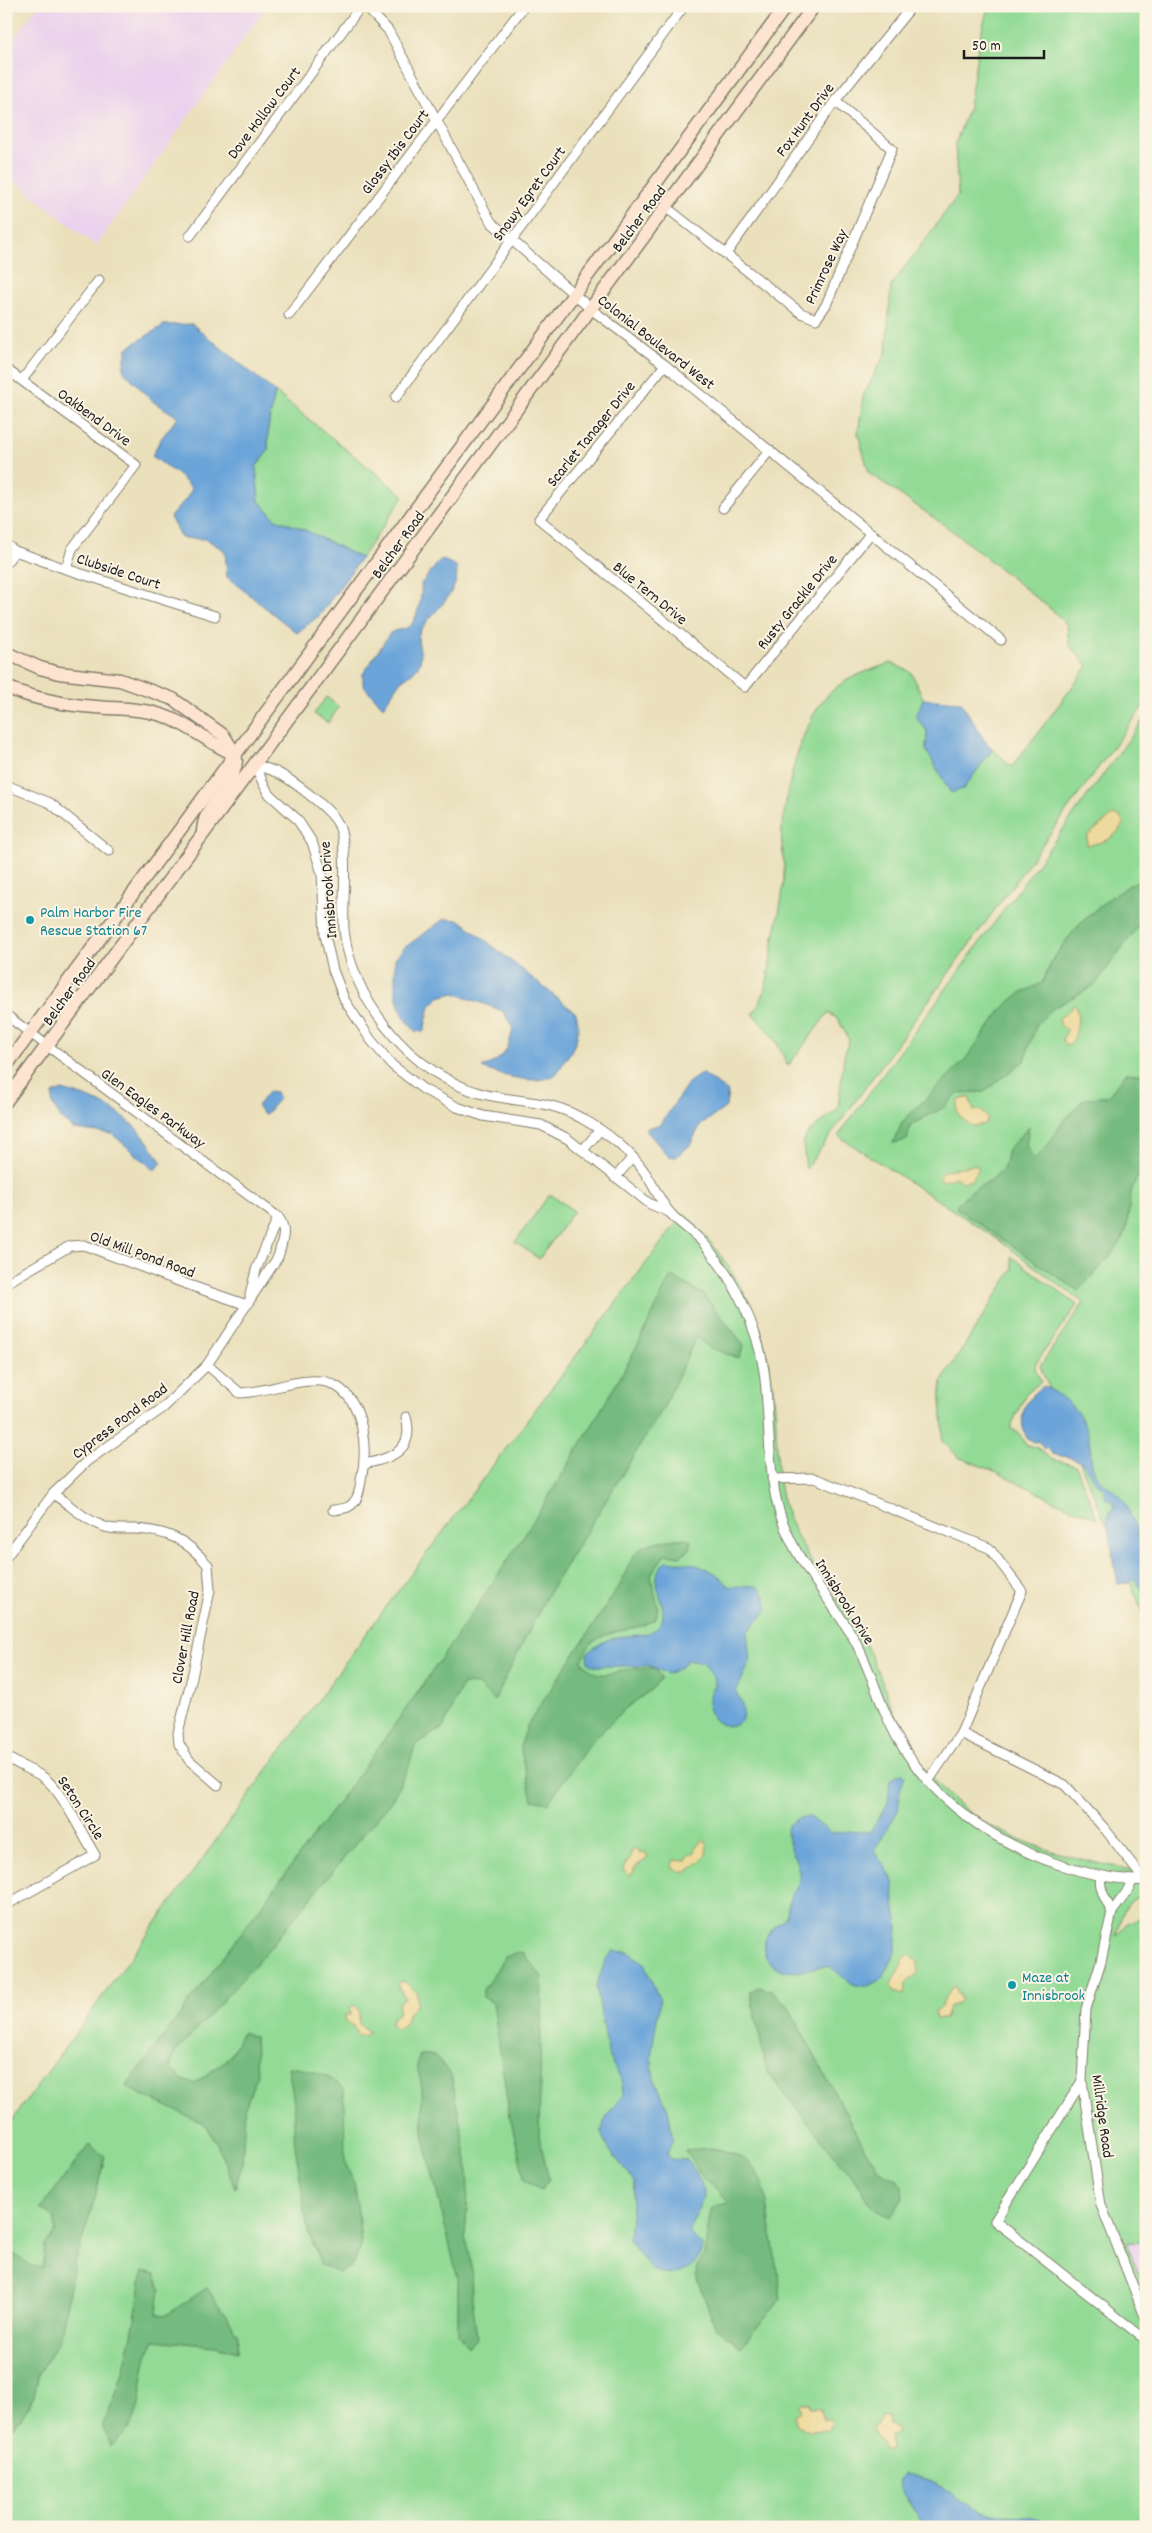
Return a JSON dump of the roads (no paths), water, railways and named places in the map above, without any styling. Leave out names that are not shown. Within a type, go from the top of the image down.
[{"type":"main road","name":"Belcher Road","points":[[6,1066],[575,296],[786,6]]},
{"type":"main road","name":"Belcher Road","points":[[6,1101],[667,208],[814,6]]},
{"type":"main road","points":[[6,654],[58,673],[120,680],[173,699],[223,735],[236,755],[232,774],[208,812],[203,834]]},
{"type":"main road","points":[[254,764],[252,754],[254,741],[280,706],[288,685]]},
{"type":"main road","points":[[6,687],[45,700],[75,706],[129,708],[155,713],[177,721],[216,747],[236,755]]},
{"type":"street","name":"Dove Hollow Court","points":[[190,236],[361,6]]},
{"type":"street","name":"Colonial Boulevard West","points":[[365,6],[388,30],[492,222],[575,296],[665,365],[1002,640]]},
{"type":"street","name":"Glossy Ibis Court","points":[[289,315],[436,119],[524,6]]},
{"type":"street","name":"Snowy Egret Court","points":[[396,397],[684,6]]},
{"type":"street","name":"Fox Hunt Drive","points":[[726,254],[834,101],[912,6]]},
{"type":"street","name":"Primrose Way","points":[[667,208],[801,313],[816,319],[826,305],[892,149],[834,101]]},
{"type":"street","points":[[22,380],[99,280]]},
{"type":"street","name":"Scarlet Tanager Drive","points":[[538,519],[665,365]]},
{"type":"street","name":"Oakbend Drive","points":[[6,369],[136,465],[72,549],[66,569]]},
{"type":"street","points":[[723,508],[770,450]]},
{"type":"street","name":"Blue Tern Drive","points":[[538,519],[745,687]]},
{"type":"street","name":"Rusty Grackle Drive","points":[[745,687],[871,533]]},
{"type":"street","name":"Clubside Court","points":[[6,544],[15,551],[66,569],[214,616]]},
{"type":"street","points":[[6,563],[15,551]]},
{"type":"street","name":"Innisbrook Drive","points":[[254,764],[280,774],[338,823],[343,848],[345,936],[358,980],[372,1008],[391,1035],[417,1060],[446,1079],[483,1094],[555,1105],[583,1118],[600,1130],[644,1170],[669,1212],[703,1242],[742,1298],[759,1347],[764,1373],[772,1479],[778,1509],[798,1554],[855,1641],[896,1736],[939,1793],[979,1826],[1027,1851],[1102,1876],[1145,1881]]},
{"type":"street","name":"Innisbrook Drive","points":[[254,764],[268,793],[297,819],[312,842],[322,873],[325,935],[333,970],[344,1001],[371,1040],[392,1065],[423,1089],[457,1107],[483,1116],[541,1125],[568,1138],[615,1178],[650,1204],[669,1212]]},
{"type":"street","points":[[6,786],[50,803],[109,851]]},
{"type":"street","name":"Glen Eagles Parkway","points":[[6,1014],[30,1034],[280,1220]]},
{"type":"street","points":[[583,1150],[600,1130]]},
{"type":"street","points":[[615,1178],[632,1158]]},
{"type":"street","name":"Cypress Pond Road","points":[[247,1305],[256,1270],[280,1220]]},
{"type":"street","name":"Cypress Pond Road","points":[[6,1557],[53,1494],[87,1461],[164,1408],[207,1365],[278,1257],[283,1238],[280,1220]]},
{"type":"street","name":"Old Mill Pond Road","points":[[6,1283],[70,1246],[84,1245],[189,1286],[247,1305]]},
{"type":"street","points":[[207,1365],[240,1393],[313,1381],[327,1382],[341,1389],[352,1403],[361,1430],[365,1464],[356,1500],[346,1508],[333,1510]]},
{"type":"street","points":[[365,1464],[391,1456],[403,1447],[409,1431],[406,1417]]},
{"type":"street","points":[[772,1479],[814,1478],[989,1548],[1022,1591],[961,1733],[929,1780]]},
{"type":"street","name":"Clover Hill Road","points":[[53,1494],[88,1520],[106,1527],[157,1530],[169,1534],[186,1543],[208,1565],[210,1590],[178,1733],[179,1744],[189,1760],[218,1785]]},
{"type":"street","points":[[961,1733],[1065,1785],[1105,1829],[1145,1881]]},
{"type":"street","name":"Seton Circle","points":[[6,1756],[16,1765],[43,1777],[54,1786],[95,1855],[6,1905]]},
{"type":"street","points":[[1102,1876],[1100,1880],[1105,1899],[1112,1912]]},
{"type":"street","name":"Millridge Road","points":[[1133,1880],[1126,1894],[1112,1912],[1101,1961],[1086,2009],[1082,2081],[1101,2205],[1146,2319]]},
{"type":"street","points":[[1082,2081],[995,2221],[1146,2340]]},
{"type":"water","points":[[192,324],[275,392],[268,428],[268,451],[256,467],[259,501],[275,519],[303,529],[361,558],[320,615],[297,633],[227,577],[225,551],[206,539],[181,538],[170,517],[192,489],[181,477],[152,456],[160,440],[178,417],[152,401],[123,370],[127,348],[164,325]]},
{"type":"water","points":[[441,559],[456,566],[457,576],[455,585],[451,593],[418,635],[421,660],[417,667],[398,684],[383,707],[363,685],[363,674],[390,633],[408,627],[413,623],[419,606],[421,584]]},
{"type":"water","points":[[923,699],[961,702],[985,741],[993,749],[963,789],[951,793],[926,750],[927,731],[916,717]]},
{"type":"water","points":[[444,919],[460,920],[576,1013],[578,1030],[576,1040],[557,1073],[541,1080],[531,1080],[509,1077],[482,1068],[496,1061],[504,1053],[509,1044],[513,1029],[503,1011],[454,993],[439,997],[430,1006],[424,1031],[416,1032],[408,1023],[397,998],[395,958],[404,948]]},
{"type":"water","points":[[702,1073],[728,1092],[726,1107],[700,1126],[690,1145],[676,1157],[668,1156],[645,1129],[661,1124],[688,1083]]},
{"type":"water","points":[[62,1090],[95,1101],[121,1115],[142,1135],[162,1163],[154,1170],[112,1134],[74,1129],[62,1120],[52,1104],[53,1094]]},
{"type":"water","points":[[269,1091],[276,1092],[279,1099],[266,1114],[263,1114],[257,1106]]},
{"type":"water","points":[[1044,1386],[1059,1395],[1079,1414],[1087,1430],[1091,1461],[1097,1477],[1120,1496],[1132,1517],[1143,1556],[1146,1593],[1133,1579],[1128,1583],[1118,1584],[1107,1521],[1111,1511],[1115,1508],[1114,1503],[1106,1499],[1103,1487],[1096,1483],[1084,1464],[1072,1458],[1052,1454],[1049,1449],[1043,1448],[1038,1441],[1028,1440],[1024,1432],[1023,1417],[1027,1403]]},
{"type":"water","points":[[666,1561],[700,1566],[723,1579],[728,1586],[755,1586],[763,1592],[766,1599],[768,1610],[747,1632],[750,1662],[736,1692],[743,1711],[739,1723],[734,1726],[722,1725],[712,1717],[709,1711],[709,1702],[712,1687],[715,1687],[715,1679],[704,1663],[686,1660],[684,1665],[668,1674],[650,1666],[593,1666],[588,1663],[587,1653],[603,1642],[620,1637],[644,1634],[655,1630],[659,1626],[663,1619],[663,1610],[657,1585],[657,1576],[659,1568]]},
{"type":"water","points":[[903,1773],[905,1776],[900,1790],[898,1811],[875,1849],[891,1877],[894,1887],[894,1904],[898,1925],[896,1947],[888,1968],[875,1983],[866,1986],[852,1984],[831,1967],[825,1966],[792,1972],[772,1965],[765,1955],[764,1943],[771,1930],[785,1917],[789,1900],[799,1881],[798,1867],[788,1839],[788,1825],[798,1818],[810,1817],[831,1833],[849,1831],[869,1833],[888,1803],[890,1780],[897,1774]]},
{"type":"water","points":[[613,1951],[628,1952],[644,1963],[660,2001],[651,2056],[654,2078],[668,2109],[673,2140],[667,2153],[671,2159],[687,2160],[703,2188],[701,2203],[688,2231],[702,2245],[701,2252],[688,2269],[674,2274],[667,2275],[655,2271],[642,2258],[629,2239],[634,2182],[609,2149],[604,2141],[602,2132],[604,2122],[623,2095],[622,2080],[609,2058],[596,1986],[605,1962]]},
{"type":"water","points":[[904,2474],[926,2479],[986,2513],[1029,2517],[1045,2522],[1053,2527],[930,2527],[921,2521],[900,2487],[899,2481]]},
{"type":"place","name":"Palm Harbor Fire Rescue Station 67","points":[[30,920]]},
{"type":"place","name":"Maze at Innisbrook","points":[[1012,1985]]}]
